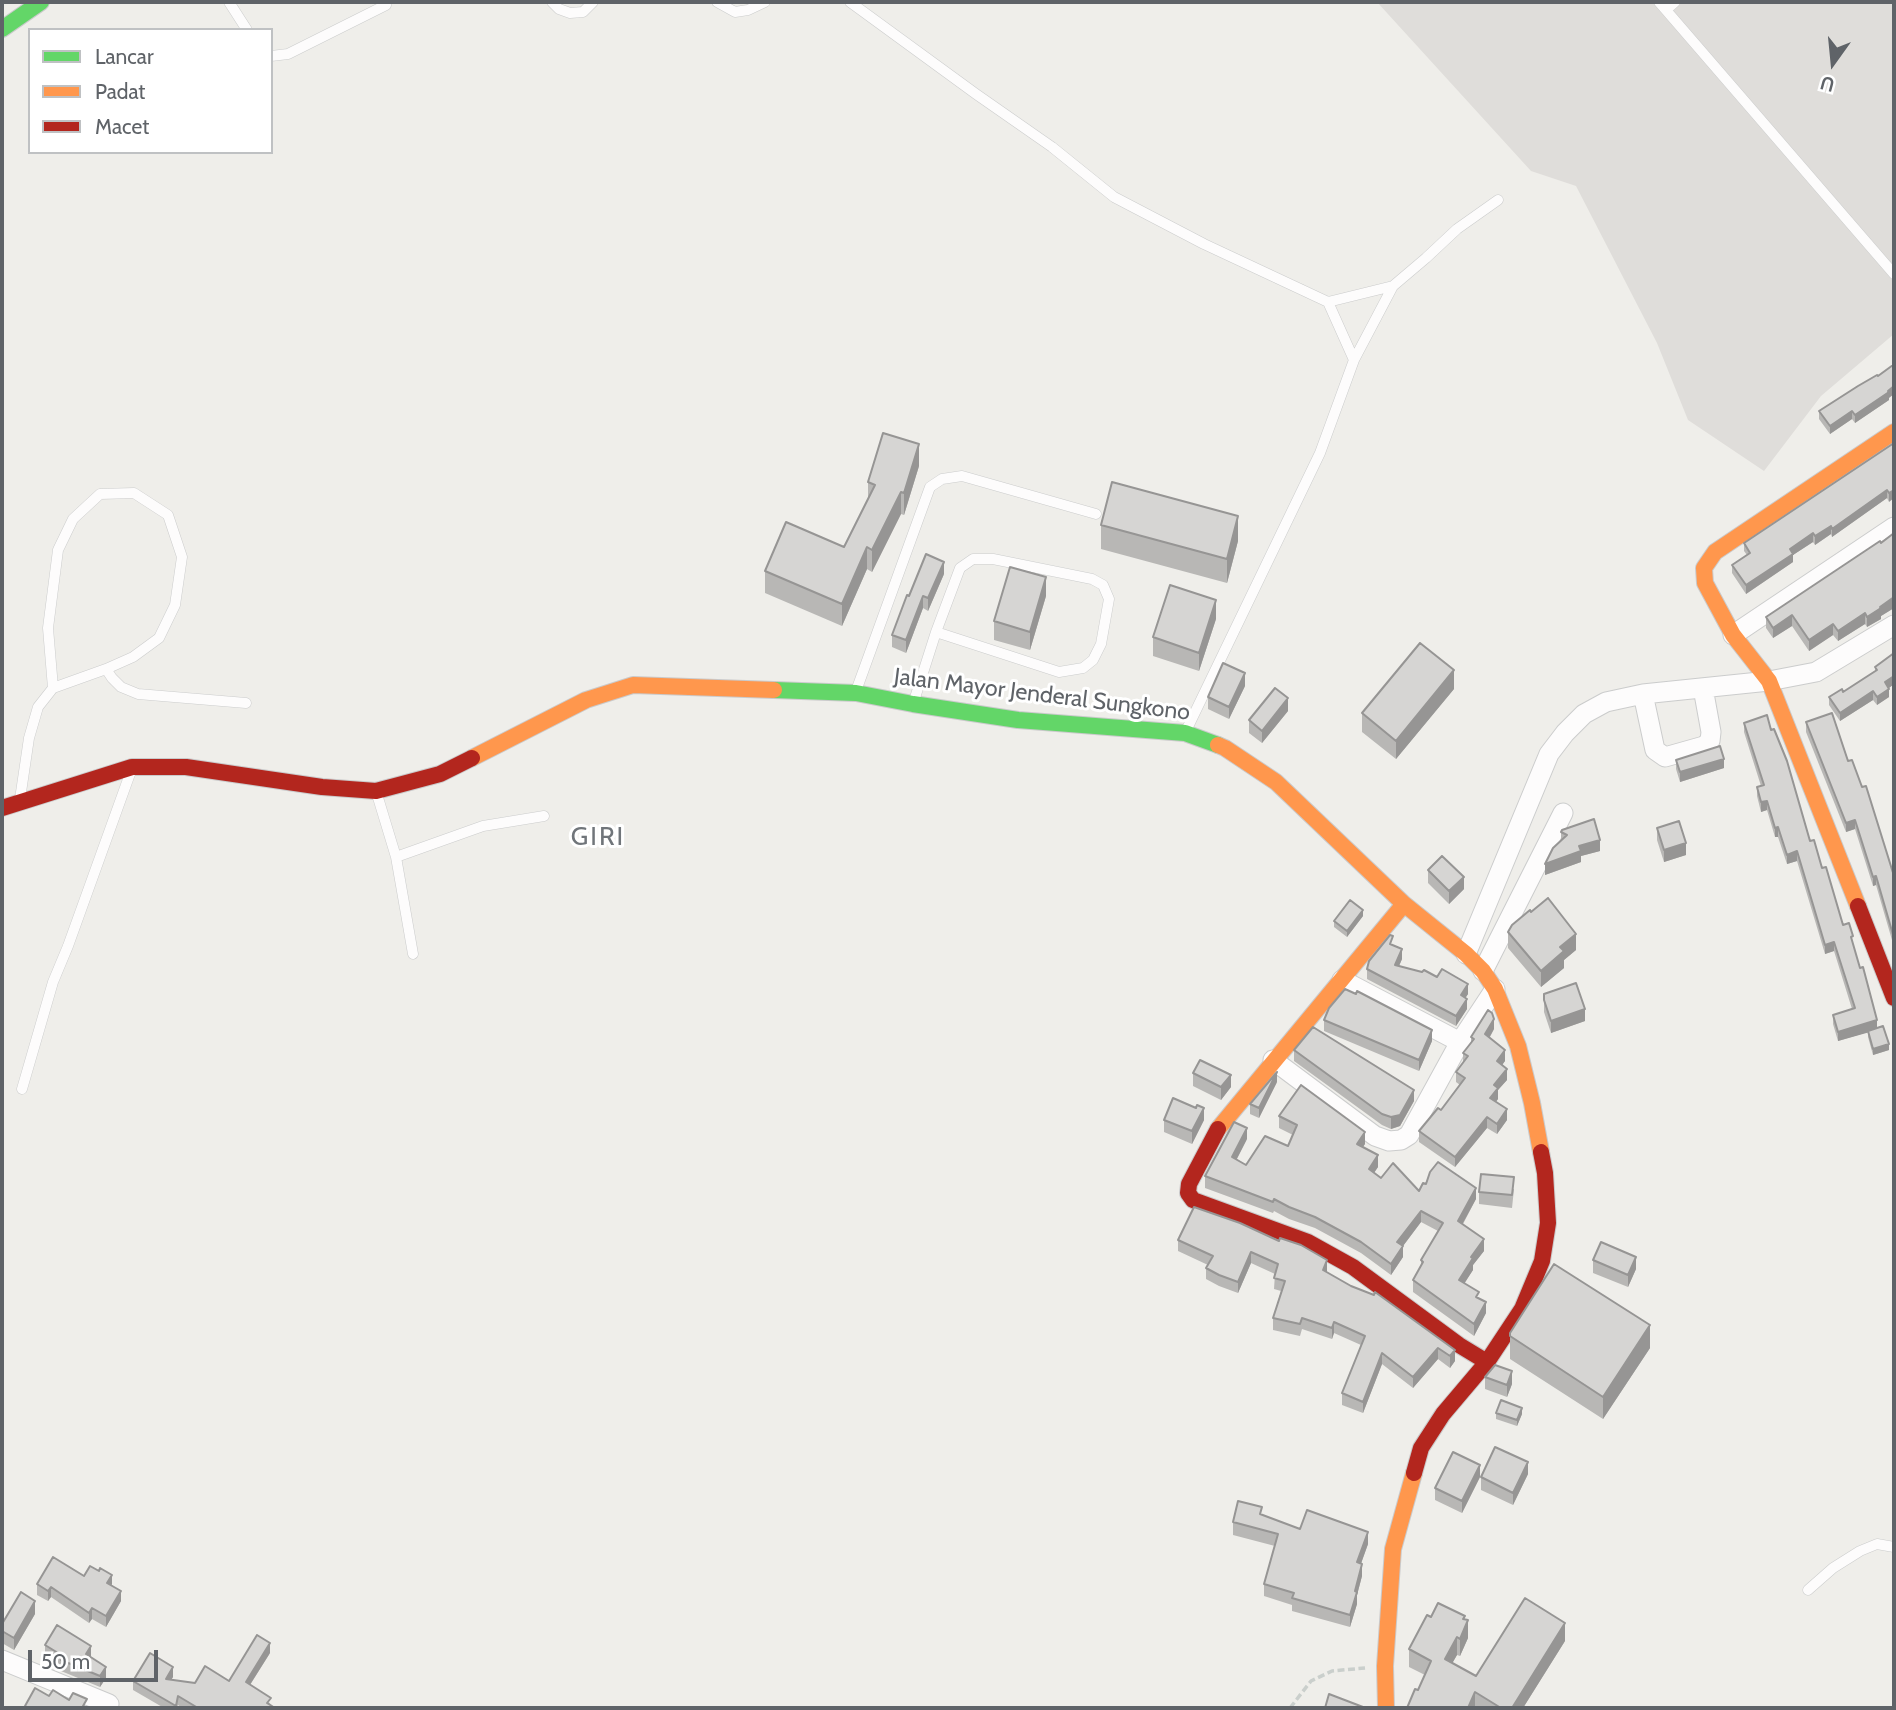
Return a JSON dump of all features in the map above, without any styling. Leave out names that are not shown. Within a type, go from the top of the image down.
[{"type":"main road","points":[[8,21],[41,2]]},
{"type":"main road","points":[[1894,432],[1715,552],[1704,568],[1705,583],[1734,635],[1769,681],[1894,998]]},
{"type":"main road","name":"Jalan Mayor Jenderal Sungkono","points":[[2,808],[132,767],[186,767],[322,787],[376,791],[440,774],[586,700],[633,685],[856,693],[1018,720],[1185,733],[1225,748],[1276,782],[1404,904],[1483,971],[1495,989],[1518,1046],[1545,1173],[1548,1223],[1542,1261],[1522,1309],[1487,1362],[1443,1413],[1421,1448],[1393,1549],[1385,1666],[1386,1708]]},
{"type":"main road","points":[[1404,904],[1218,1128],[1189,1184],[1188,1193],[1193,1200],[1204,1205],[1308,1242],[1353,1267],[1459,1345],[1487,1362]]},
{"type":"street","points":[[1734,635],[1894,527]]},
{"type":"street","points":[[1466,954],[1549,754],[1584,714],[1606,702],[1643,694],[1769,681],[1816,672],[1894,625]]},
{"type":"street","points":[[1643,694],[1655,750],[1665,757],[1704,746],[1710,741],[1703,688]]},
{"type":"street","points":[[1483,971],[1563,813]]},
{"type":"street","points":[[1342,980],[1460,1042]]},
{"type":"street","points":[[1273,1060],[1375,1136],[1401,1140],[1409,1135],[1460,1042],[1495,989]]},
{"type":"street","points":[[2,1660],[111,1707]]},
{"type":"lane","points":[[229,2],[246,28]]},
{"type":"lane","points":[[552,2],[559,9],[570,13],[583,12],[593,2]]},
{"type":"lane","points":[[717,2],[735,12],[748,10],[765,2]]},
{"type":"lane","points":[[850,2],[1052,147],[1114,198],[1328,302],[1393,286]]},
{"type":"lane","points":[[1675,2],[1662,6],[1894,274]]},
{"type":"lane","points":[[273,56],[288,54],[386,5]]},
{"type":"lane","points":[[1185,733],[1320,453],[1354,360],[1393,286],[1457,229],[1498,200]]},
{"type":"lane","points":[[1328,302],[1354,360]]},
{"type":"lane","points":[[856,693],[930,487],[942,479],[962,476],[1096,514]]},
{"type":"lane","points":[[19,803],[29,738],[38,707],[53,688],[133,657],[159,638],[175,605],[183,557],[168,515],[134,493],[100,494],[73,519],[58,550],[48,628],[53,688]]},
{"type":"lane","points":[[913,704],[936,632],[960,568],[973,559],[993,559],[1093,579],[1103,585],[1109,599],[1101,645],[1093,660],[1083,668],[1059,672],[936,632]]},
{"type":"lane","points":[[106,669],[121,687],[138,694],[246,704]]},
{"type":"lane","points":[[22,1089],[52,982],[68,946],[132,767]]},
{"type":"lane","points":[[376,791],[396,856],[413,954]]},
{"type":"lane","points":[[396,856],[483,826],[544,816]]},
{"type":"lane","points":[[1808,1590],[1833,1568],[1860,1551],[1877,1544],[1894,1547]]},
{"type":"path","points":[[1290,1708],[1311,1681],[1332,1671],[1385,1666]]},
{"type":"shaded area","points":[[1377,2],[1894,2],[1894,334],[1821,396],[1764,471],[1688,420],[1657,343],[1576,186],[1531,171]]},
{"type":"building","points":[[1893,365],[1894,386],[1889,392],[1855,415],[1852,411],[1830,426],[1819,411]]},
{"type":"building","points":[[883,433],[919,444],[904,493],[901,492],[872,550],[867,547],[842,604],[765,571],[786,522],[844,547],[875,485],[868,482]]},
{"type":"building","points":[[1894,443],[1894,490],[1889,493],[1887,490],[1832,529],[1831,526],[1815,536],[1813,533],[1790,549],[1793,554],[1746,585],[1732,565],[1750,553],[1744,543]]},
{"type":"building","points":[[1112,482],[1238,516],[1227,559],[1101,525]]},
{"type":"building","points":[[1894,533],[1894,597],[1881,608],[1867,617],[1865,613],[1838,631],[1833,624],[1809,640],[1792,615],[1773,628],[1766,617]]},
{"type":"building","points":[[926,554],[944,562],[928,598],[923,596],[906,640],[892,635]]},
{"type":"building","points":[[1010,567],[1046,577],[1030,632],[994,621]]},
{"type":"building","points":[[1170,585],[1216,600],[1199,653],[1153,637]]},
{"type":"building","points":[[1420,643],[1454,670],[1396,741],[1362,713]]},
{"type":"building","points":[[1894,653],[1894,676],[1885,682],[1889,689],[1877,697],[1873,691],[1840,713],[1829,697],[1842,689],[1843,692],[1877,670],[1875,667]]},
{"type":"building","points":[[1223,663],[1245,673],[1229,707],[1208,697]]},
{"type":"building","points":[[1275,688],[1288,698],[1262,731],[1249,720]]},
{"type":"building","points":[[1832,713],[1848,761],[1852,760],[1862,787],[1866,786],[1894,876],[1894,938],[1876,876],[1873,877],[1855,820],[1846,823],[1806,722]]},
{"type":"building","points":[[1767,715],[1771,730],[1774,729],[1787,761],[1810,841],[1814,840],[1822,868],[1826,867],[1843,925],[1849,923],[1877,1020],[1838,1032],[1833,1015],[1855,1008],[1834,942],[1825,945],[1797,851],[1787,855],[1767,801],[1761,802],[1757,787],[1764,785],[1744,723]]},
{"type":"building","points":[[1720,746],[1724,759],[1680,772],[1676,760]]},
{"type":"building","points":[[1594,819],[1600,840],[1579,846],[1581,851],[1545,864],[1553,848],[1567,835],[1561,832],[1562,830]]},
{"type":"building","points":[[1679,821],[1686,843],[1664,850],[1657,828]]},
{"type":"building","points":[[1442,856],[1464,877],[1449,891],[1428,870]]},
{"type":"building","points":[[1548,898],[1576,934],[1560,947],[1564,951],[1541,971],[1508,932],[1512,925]]},
{"type":"building","points":[[1350,900],[1363,910],[1347,931],[1334,921]]},
{"type":"building","points":[[1390,935],[1393,936],[1390,944],[1402,949],[1395,965],[1422,972],[1424,970],[1437,977],[1442,969],[1468,984],[1461,995],[1467,999],[1456,1016],[1367,969],[1369,961]]},
{"type":"building","points":[[1576,983],[1585,1009],[1551,1021],[1544,994]]},
{"type":"building","points":[[1345,989],[1356,994],[1357,991],[1432,1030],[1419,1060],[1324,1020],[1329,1008]]},
{"type":"building","points":[[1488,1010],[1494,1019],[1485,1034],[1505,1050],[1497,1061],[1507,1069],[1494,1085],[1498,1088],[1490,1098],[1507,1109],[1497,1124],[1487,1117],[1455,1157],[1419,1131],[1438,1108],[1441,1110],[1465,1078],[1456,1072],[1468,1056],[1463,1053],[1474,1039],[1471,1037]]},
{"type":"building","points":[[1883,1026],[1889,1044],[1873,1049],[1868,1031]]},
{"type":"building","points":[[1313,1027],[1414,1090],[1400,1115],[1391,1117],[1382,1114],[1294,1050]]},
{"type":"building","points":[[1200,1060],[1231,1075],[1221,1087],[1193,1073]]},
{"type":"building","points":[[1277,1072],[1259,1108],[1250,1104]]},
{"type":"building","points":[[1301,1085],[1365,1132],[1357,1144],[1378,1155],[1369,1169],[1381,1178],[1393,1163],[1419,1191],[1438,1162],[1476,1188],[1458,1221],[1484,1239],[1459,1280],[1479,1292],[1476,1297],[1486,1302],[1474,1324],[1413,1280],[1423,1262],[1421,1260],[1443,1223],[1421,1211],[1397,1242],[1403,1246],[1391,1264],[1361,1242],[1315,1217],[1274,1199],[1273,1202],[1205,1176],[1234,1122],[1247,1128],[1232,1157],[1246,1165],[1265,1136],[1288,1146],[1297,1125],[1279,1116]]},
{"type":"building","points":[[1173,1098],[1196,1108],[1197,1105],[1204,1108],[1192,1131],[1164,1120]]},
{"type":"building","points":[[1481,1174],[1514,1177],[1512,1195],[1479,1192]]},
{"type":"building","points":[[1194,1207],[1240,1223],[1279,1241],[1280,1238],[1301,1245],[1327,1260],[1323,1270],[1351,1286],[1374,1295],[1375,1292],[1455,1350],[1450,1356],[1438,1348],[1413,1377],[1382,1353],[1363,1402],[1342,1393],[1365,1336],[1334,1322],[1332,1328],[1302,1318],[1300,1324],[1273,1318],[1285,1281],[1274,1278],[1278,1264],[1251,1252],[1238,1282],[1206,1268],[1213,1256],[1178,1240]]},
{"type":"building","points":[[1601,1242],[1636,1257],[1628,1275],[1593,1260]]},
{"type":"building","points":[[1554,1264],[1650,1325],[1603,1397],[1510,1336]]},
{"type":"building","points":[[1495,1365],[1512,1371],[1507,1385],[1485,1377]]},
{"type":"building","points":[[1501,1400],[1522,1408],[1517,1420],[1496,1413]]},
{"type":"building","points":[[1495,1447],[1528,1462],[1513,1493],[1481,1477]]},
{"type":"building","points":[[1453,1452],[1480,1465],[1462,1501],[1435,1488]]},
{"type":"building","points":[[1238,1501],[1262,1507],[1260,1514],[1300,1529],[1307,1510],[1368,1532],[1357,1562],[1362,1564],[1350,1615],[1292,1598],[1294,1593],[1264,1584],[1278,1534],[1233,1522]]},
{"type":"building","points":[[53,1557],[84,1576],[90,1566],[112,1575],[107,1583],[121,1591],[106,1616],[92,1608],[89,1613],[51,1587],[48,1591],[37,1584]]},
{"type":"building","points":[[21,1592],[35,1601],[14,1638],[2,1631],[2,1624]]},
{"type":"building","points":[[1525,1598],[1565,1623],[1512,1708],[1501,1708],[1475,1692],[1468,1708],[1407,1708],[1431,1661],[1409,1649],[1427,1615],[1431,1617],[1438,1603],[1468,1620],[1460,1639],[1457,1637],[1445,1659],[1476,1676]]},
{"type":"building","points":[[57,1625],[91,1646],[86,1654],[106,1667],[100,1676],[61,1660],[63,1656],[45,1645]]},
{"type":"building","points":[[257,1635],[270,1643],[246,1682],[271,1698],[267,1703],[275,1708],[198,1708],[178,1696],[176,1706],[133,1681],[150,1653],[173,1667],[166,1679],[195,1683],[205,1666],[229,1681]]},
{"type":"building","points":[[35,1688],[49,1696],[53,1690],[69,1700],[73,1693],[87,1699],[83,1706],[87,1708],[28,1708],[25,1706]]},
{"type":"building","points":[[1329,1694],[1363,1707],[1363,1708],[1325,1708]]},
{"type":"traffic: fast","points":[[2,29],[41,2]]},
{"type":"traffic: fast","points":[[774,690],[856,693],[1018,720],[1185,733],[1218,745]]},
{"type":"traffic: slow","points":[[1858,906],[1769,681],[1733,635],[1705,583],[1704,568],[1715,552],[1894,432]]},
{"type":"traffic: slow","points":[[472,758],[586,700],[633,685],[774,690]]},
{"type":"traffic: slow","points":[[1218,745],[1276,782],[1404,904],[1483,971],[1495,989],[1518,1046],[1541,1152]]},
{"type":"traffic: slow","points":[[1218,1129],[1404,904]]},
{"type":"traffic: slow","points":[[1386,1708],[1385,1666],[1393,1549],[1414,1473]]},
{"type":"traffic: jam","points":[[2,808],[132,767],[186,767],[322,787],[376,791],[440,774],[472,758]]},
{"type":"traffic: jam","points":[[1858,906],[1894,998]]},
{"type":"traffic: jam","points":[[1218,1129],[1189,1184],[1188,1193],[1193,1200],[1308,1242],[1353,1267],[1459,1345],[1487,1362]]},
{"type":"traffic: jam","points":[[1414,1473],[1421,1448],[1443,1414],[1487,1362],[1522,1309],[1542,1261],[1548,1223],[1541,1152]]},
{"type":"district","name":"GIRI","points":[[598,837]]}]
